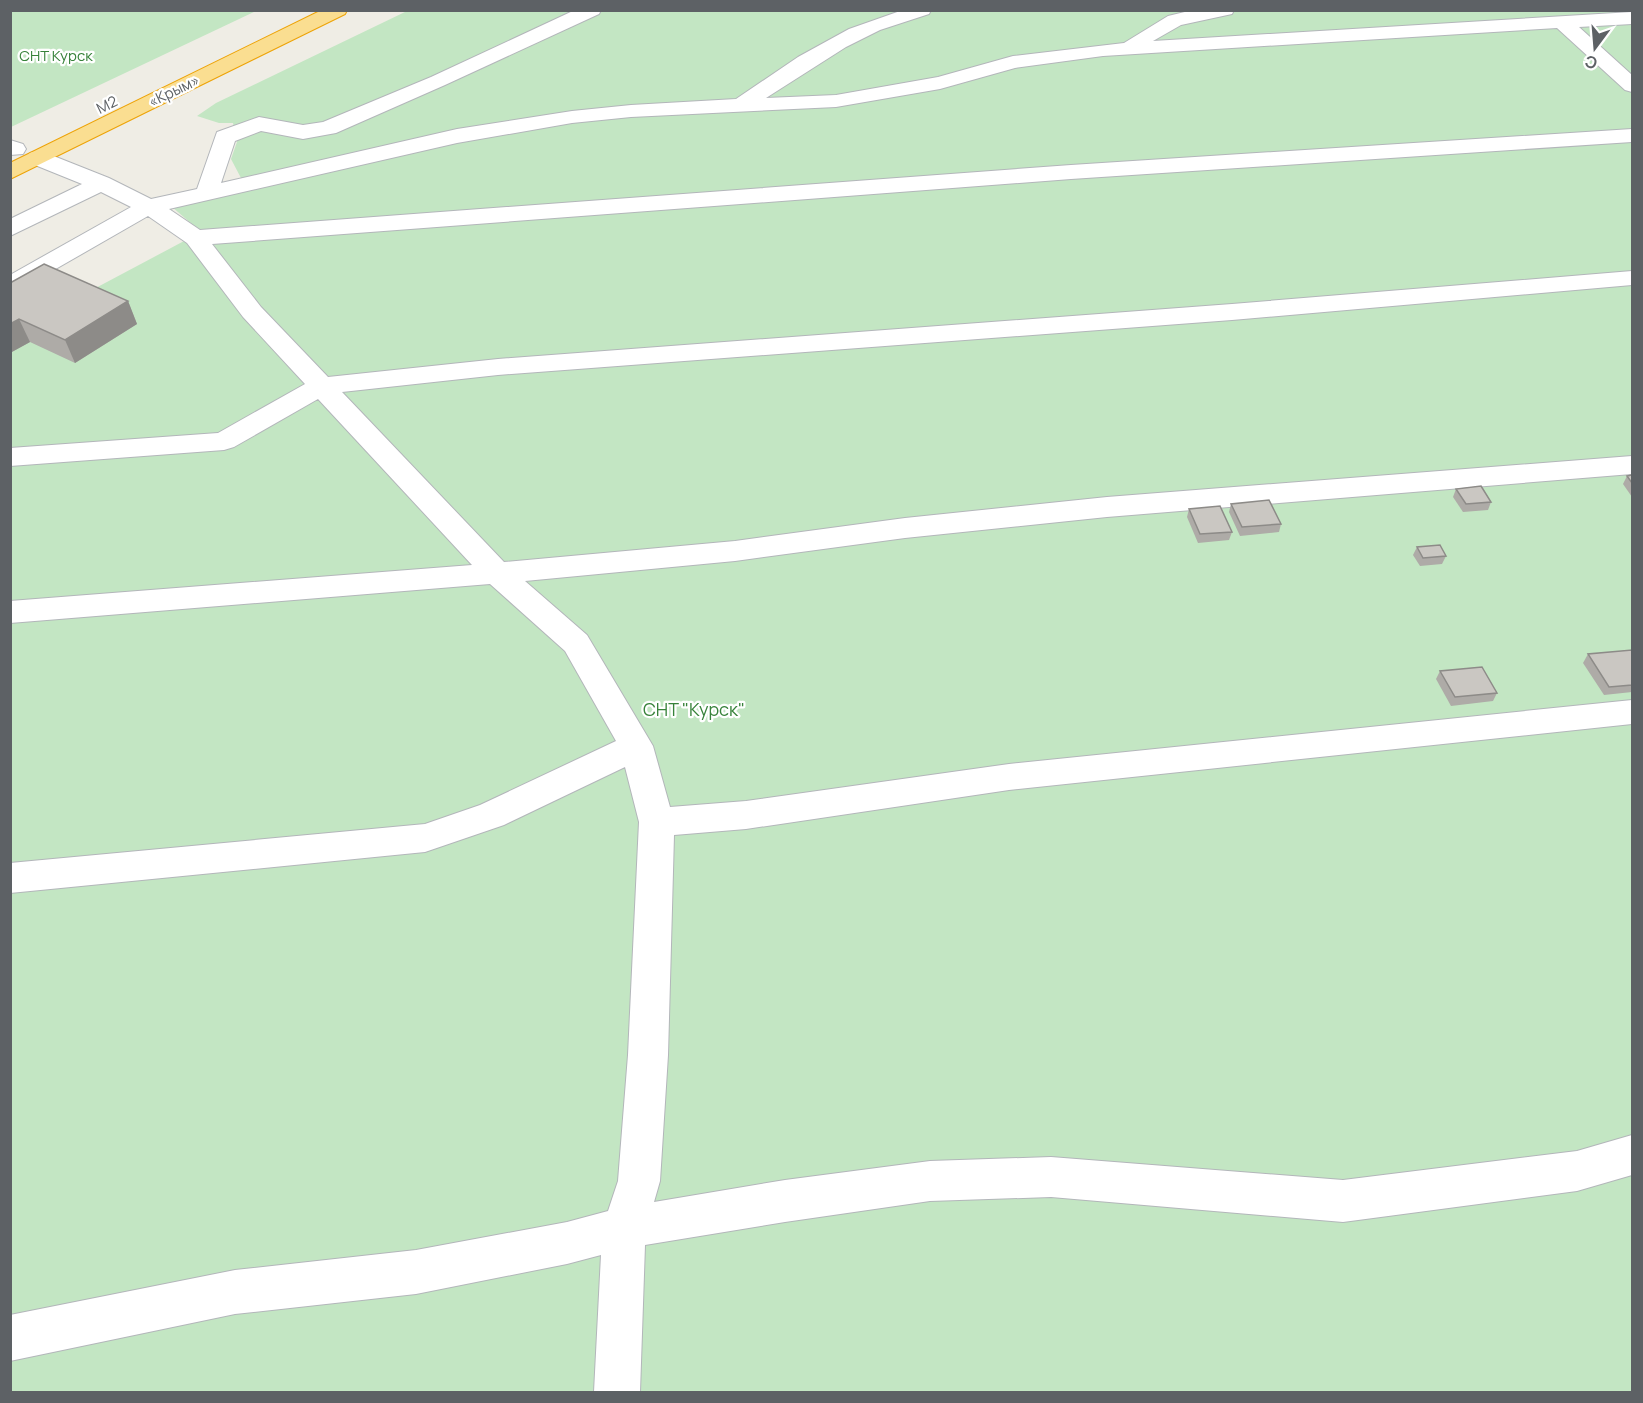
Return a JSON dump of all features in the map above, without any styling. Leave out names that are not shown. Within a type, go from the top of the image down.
[{"type":"highway","name":"М2","points":[[12,149],[300,10]]},
{"type":"highway","name":"«Крым»","points":[[10,172],[338,10]]},
{"type":"street","points":[[207,192],[225,137],[259,123],[303,132],[328,128],[438,81],[592,10]]},
{"type":"street","points":[[742,105],[789,72],[879,18],[922,10]]},
{"type":"street","points":[[1115,49],[1140,42],[1175,20],[1225,10]]},
{"type":"street","points":[[10,285],[148,207],[457,136],[572,117],[631,111],[782,105],[846,99],[940,83],[1024,60],[1115,49],[1632,18]]},
{"type":"street","points":[[1563,23],[1632,86]]},
{"type":"street","points":[[195,238],[1071,172],[1632,135]]},
{"type":"street","points":[[38,158],[101,183],[148,207],[195,238],[252,312],[321,386],[497,573],[576,643],[636,746],[657,822],[648,1055],[639,1181],[624,1228],[617,1392]]},
{"type":"street","points":[[10,229],[101,183]]},
{"type":"street","points":[[10,457],[224,441],[321,386],[510,366],[700,353],[844,339],[1220,312],[1632,278]]},
{"type":"street","points":[[10,612],[497,573],[735,551],[905,528],[1107,507],[1632,465]]},
{"type":"street","points":[[657,822],[746,815],[827,805],[1009,777],[1632,712]]},
{"type":"street","points":[[10,878],[425,838],[492,815],[636,746]]},
{"type":"street","points":[[10,1338],[235,1292],[416,1272],[567,1243],[624,1228],[785,1201],[930,1181],[1051,1177],[1343,1201],[1577,1171],[1632,1155]]},
{"type":"green space","name":"СНТ Курск","points":[[11,10],[256,10],[256,11],[11,127]]},
{"type":"green space","name":"СНТ \"Курск\"","points":[[407,11],[1632,11],[1632,1392],[11,1392],[11,333],[201,232],[171,206],[241,188],[241,178],[231,159],[237,142],[233,123],[219,123],[197,116],[216,103]]},
{"type":"building","points":[[44,264],[128,301],[65,340],[19,319],[10,324],[10,283]]},
{"type":"building","points":[[1481,486],[1491,502],[1466,504],[1456,489]]},
{"type":"building","points":[[1269,500],[1281,524],[1242,527],[1231,504]]},
{"type":"building","points":[[1220,506],[1232,532],[1200,534],[1189,509]]},
{"type":"building","points":[[1440,545],[1446,556],[1423,558],[1417,547]]},
{"type":"building","points":[[1632,650],[1632,685],[1609,687],[1588,654]]},
{"type":"building","points":[[1482,667],[1497,693],[1455,697],[1440,671]]}]
